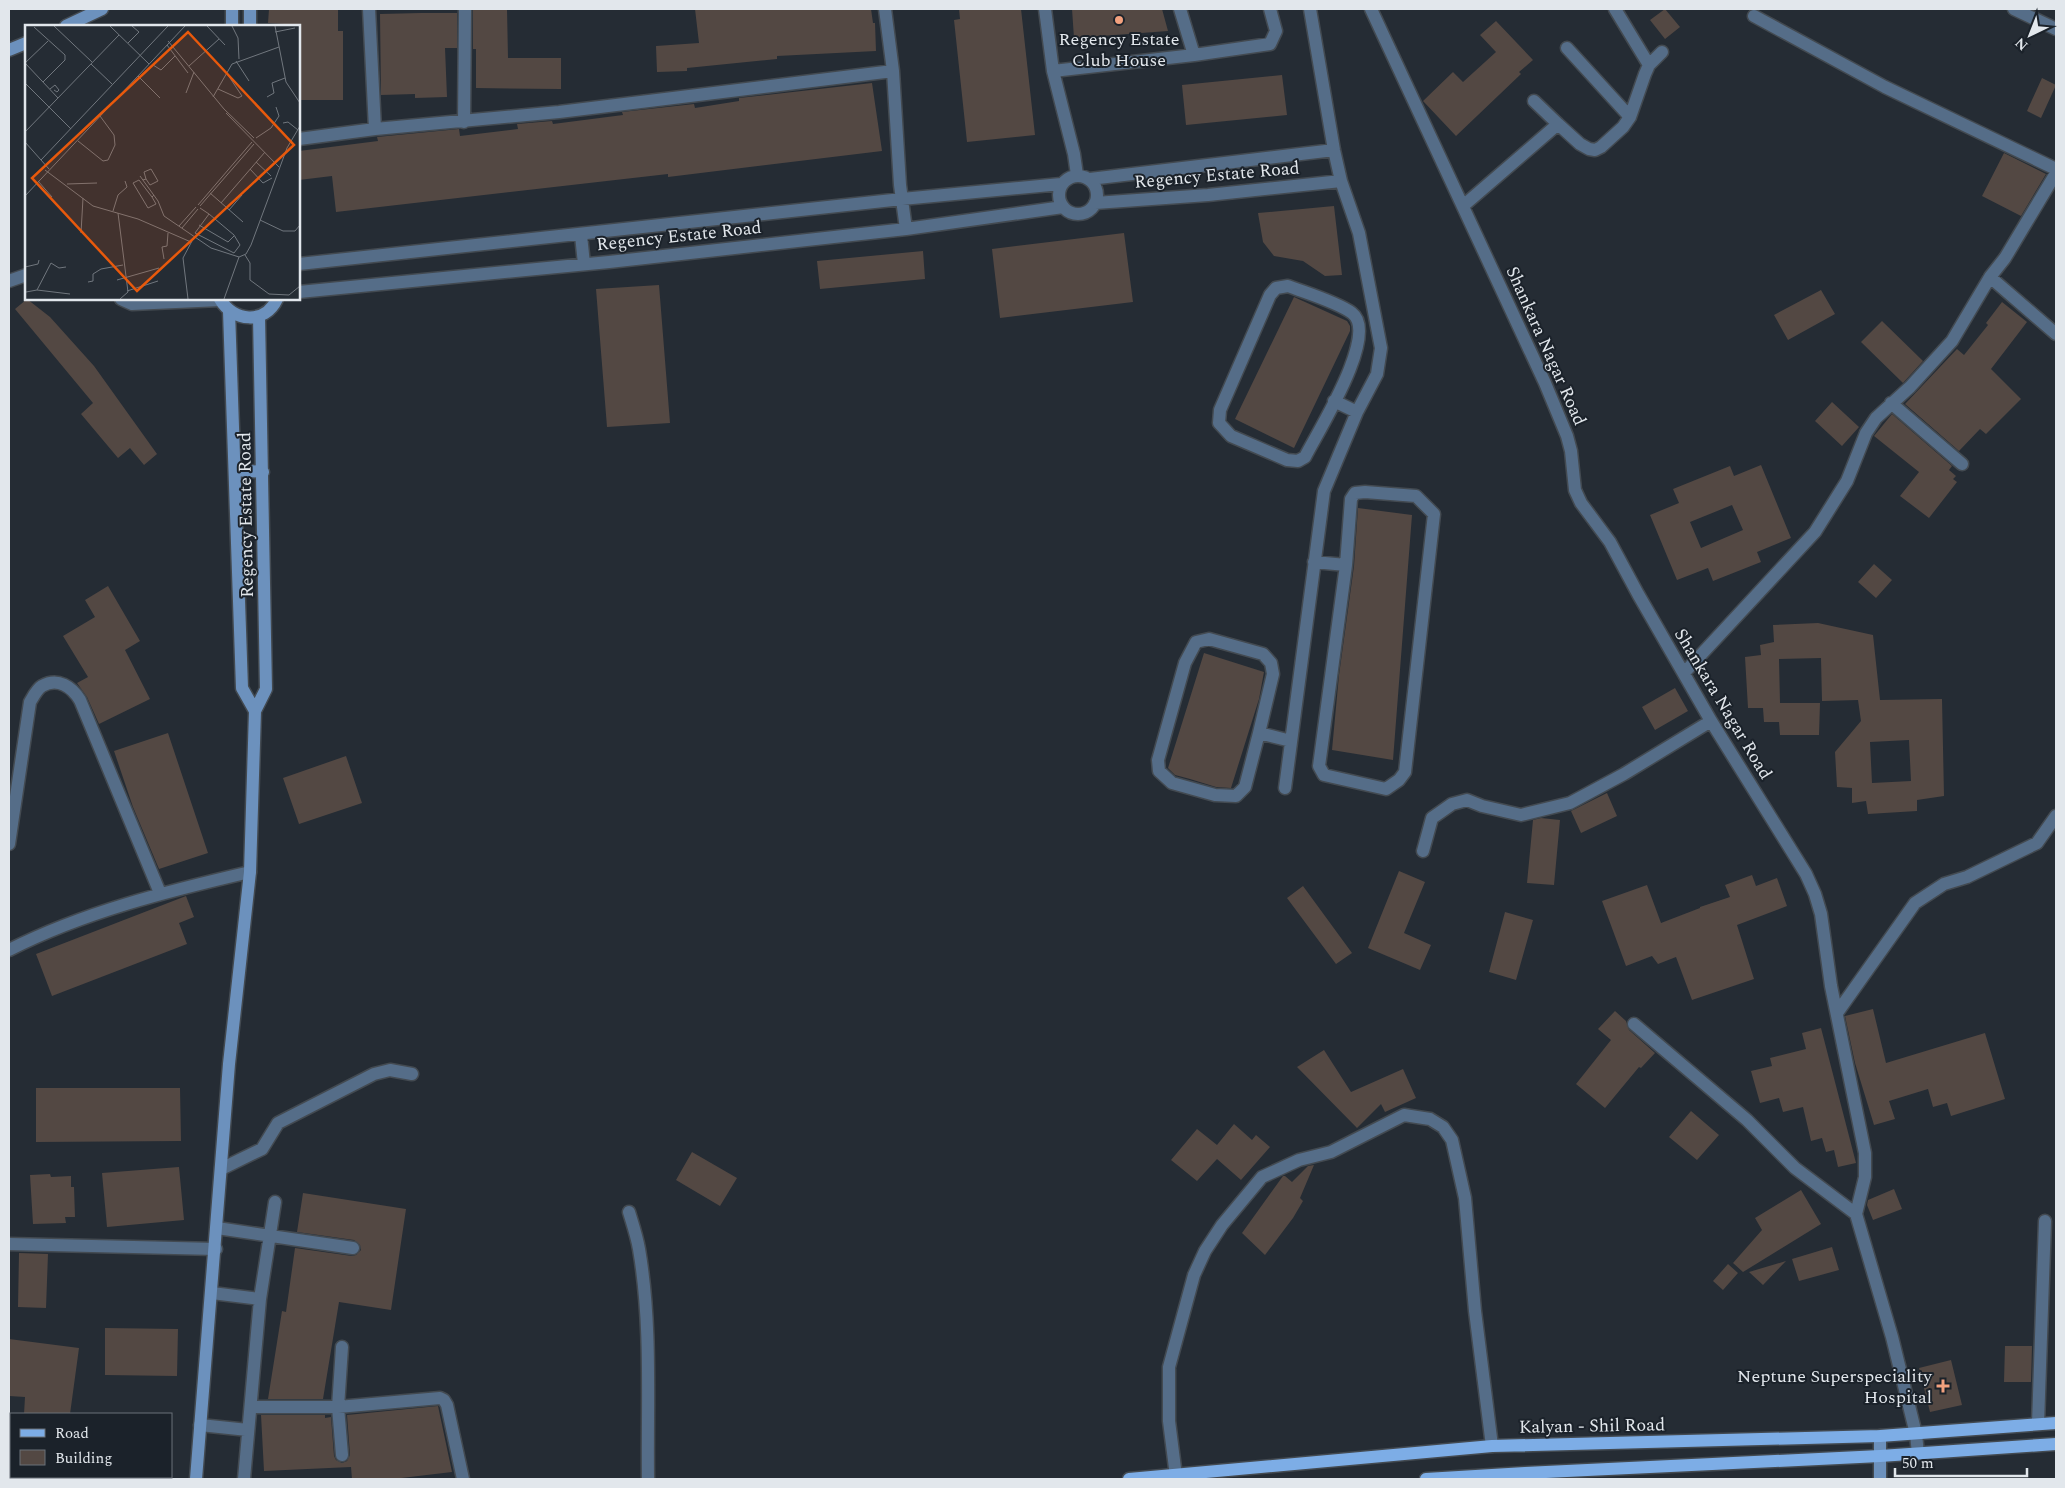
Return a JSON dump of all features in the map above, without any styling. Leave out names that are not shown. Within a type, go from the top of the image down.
[{"type":"main road","name":"Kalyan - Shil Road","points":[[1129,1479],[1492,1446],[1880,1436],[2056,1422]]},
{"type":"main road","points":[[1426,1479],[1918,1454],[2056,1444]]},
{"type":"street","points":[[68,25],[102,9]]},
{"type":"street","points":[[232,9],[232,25]]},
{"type":"street","points":[[250,9],[250,25]]},
{"type":"street","points":[[369,9],[375,129]]},
{"type":"street","points":[[464,122],[465,9]]},
{"type":"street","points":[[885,9],[893,71],[902,199],[906,228]]},
{"type":"street","points":[[1045,9],[1053,70],[1074,154],[1077,175]]},
{"type":"street","points":[[1180,9],[1194,56]]},
{"type":"street","points":[[1053,70],[1194,56],[1270,44],[1276,31],[1270,9]]},
{"type":"street","points":[[1285,788],[1324,492],[1357,412],[1377,374],[1381,348],[1359,233],[1341,181],[1334,150],[1310,9]]},
{"type":"street","name":"Shankara Nagar Road","points":[[1371,9],[1568,436],[1572,451],[1575,490],[1581,503],[1610,542],[1711,721],[1806,874],[1815,894],[1824,928],[1831,986],[1865,1159],[1865,1178],[1856,1214]]},
{"type":"street","points":[[1615,9],[1649,65]]},
{"type":"street","points":[[2014,9],[2056,29]]},
{"type":"street","points":[[1754,16],[1885,87],[2056,169]]},
{"type":"street","points":[[9,50],[25,43]]},
{"type":"street","points":[[1567,48],[1630,117]]},
{"type":"street","points":[[1534,101],[1580,144],[1595,150],[1624,128],[1630,117],[1649,65],[1662,52]]},
{"type":"street","points":[[300,139],[375,129],[464,122],[893,71]]},
{"type":"street","points":[[1463,206],[1558,124]]},
{"type":"street","name":"Regency Estate Road","points":[[1090,179],[1334,150]]},
{"type":"street","points":[[1684,673],[1815,532],[1847,481],[1866,433],[1876,418],[1910,387],[1952,341],[1990,276],[2005,258],[2056,173]]},
{"type":"street","points":[[1077,175],[1090,179],[1097,190],[1095,204],[1092,209],[1080,214],[1074,214],[1063,208],[1058,196],[1061,184],[1070,176],[1077,175]]},
{"type":"street","name":"Regency Estate Road","points":[[1095,204],[1208,195],[1341,181]]},
{"type":"street","name":"Regency Estate Road","points":[[300,264],[902,199],[1061,184]]},
{"type":"street","name":"Regency Estate Road","points":[[300,292],[584,264],[906,228],[1063,208]]},
{"type":"street","points":[[581,235],[584,264]]},
{"type":"street","points":[[9,281],[25,275]]},
{"type":"street","points":[[1990,276],[2056,334]]},
{"type":"street","points":[[1288,286],[1325,301],[1353,314],[1359,325],[1359,341],[1351,368],[1334,401],[1305,457],[1298,461],[1287,460],[1231,436],[1219,423],[1220,410],[1270,295],[1276,288],[1288,286]]},
{"type":"street","points":[[123,300],[132,304],[202,300]]},
{"type":"street","points":[[221,300],[229,311],[238,316],[248,318],[268,312],[276,300]]},
{"type":"street","points":[[196,1479],[216,1249],[229,1064],[250,872],[255,711],[242,688],[229,311]]},
{"type":"street","name":"Regency Estate Road","points":[[255,711],[266,689],[264,472],[259,316]]},
{"type":"street","points":[[1334,401],[1357,412]]},
{"type":"street","points":[[1891,403],[1962,464]]},
{"type":"street","points":[[235,470],[264,472]]},
{"type":"street","points":[[1365,492],[1416,496],[1434,514],[1404,772],[1399,780],[1386,789],[1324,775],[1319,766],[1346,565],[1351,499],[1356,494],[1365,492]]},
{"type":"street","points":[[1314,562],[1346,565]]},
{"type":"street","points":[[1208,639],[1263,654],[1271,663],[1273,674],[1259,733],[1245,788],[1236,796],[1216,795],[1172,783],[1159,771],[1158,760],[1185,663],[1196,642],[1208,639]]},
{"type":"street","points":[[9,844],[30,702],[41,686],[53,682],[66,685],[74,691],[80,700],[160,893]]},
{"type":"street","points":[[1424,851],[1432,818],[1452,804],[1467,800],[1482,806],[1521,815],[1570,803],[1624,774],[1711,721]]},
{"type":"street","points":[[1259,733],[1291,740]]},
{"type":"street","points":[[1837,1013],[1915,903],[1944,884],[1967,877],[2037,843],[2056,816]]},
{"type":"street","points":[[9,950],[41,934],[160,893],[250,872]]},
{"type":"street","points":[[1634,1024],[1747,1120],[1795,1168],[1856,1214],[1892,1337],[1916,1434],[1918,1454]]},
{"type":"street","points":[[221,1169],[262,1149],[278,1123],[374,1074],[390,1070],[412,1074]]},
{"type":"street","points":[[1176,1476],[1169,1421],[1169,1367],[1194,1275],[1205,1251],[1222,1224],[1262,1177],[1299,1160],[1331,1152],[1404,1115],[1430,1119],[1443,1128],[1452,1140],[1465,1198],[1475,1311],[1492,1446]]},
{"type":"street","points":[[244,1479],[260,1299],[275,1202]]},
{"type":"street","points":[[629,1212],[639,1248],[644,1281],[648,1479]]},
{"type":"street","points":[[2038,1424],[2045,1221]]},
{"type":"street","points":[[217,1228],[353,1248]]},
{"type":"street","points":[[9,1244],[216,1249]]},
{"type":"street","points":[[212,1293],[260,1299]]},
{"type":"street","points":[[342,1347],[338,1407],[342,1455]]},
{"type":"street","points":[[251,1406],[338,1407],[440,1398],[447,1405],[463,1479]]},
{"type":"street","points":[[200,1425],[248,1430]]},
{"type":"street","points":[[1880,1436],[1880,1479]]},
{"type":"building","points":[[269,9],[338,9],[338,31],[343,31],[343,100],[300,100],[300,25],[268,23]]},
{"type":"building","points":[[473,9],[507,9],[508,58],[561,58],[561,89],[476,88],[476,49],[473,49]]},
{"type":"building","points":[[695,9],[871,9],[873,23],[875,23],[876,51],[777,56],[777,59],[687,68],[687,71],[657,72],[656,46],[699,43]]},
{"type":"building","points":[[959,9],[1021,9],[1035,135],[967,142],[954,20],[960,19]]},
{"type":"building","name":"Regency Estate Club House","points":[[1072,9],[1162,9],[1168,31],[1074,38]]},
{"type":"building","points":[[1665,9],[1680,27],[1665,39],[1650,20]]},
{"type":"building","points":[[457,13],[457,48],[445,48],[447,97],[415,98],[415,94],[381,95],[380,14]]},
{"type":"building","points":[[1496,21],[1533,60],[1519,72],[1521,74],[1456,136],[1423,101],[1453,72],[1463,82],[1496,52],[1480,35]]},
{"type":"building","points":[[1282,75],[1287,115],[1186,125],[1182,85]]},
{"type":"building","points":[[2042,78],[2056,85],[2041,118],[2027,111]]},
{"type":"building","points":[[872,83],[882,151],[668,177],[668,174],[336,212],[332,176],[300,180],[300,151],[378,141],[377,137],[459,129],[460,136],[518,129],[517,124],[552,121],[553,124],[623,115],[622,112],[694,104],[695,108],[739,101],[739,98]]},
{"type":"building","points":[[2004,153],[2046,174],[2021,216],[1982,196]]},
{"type":"building","points":[[1334,206],[1342,275],[1325,276],[1303,261],[1274,256],[1263,242],[1258,213]]},
{"type":"building","points":[[1124,233],[1133,302],[1000,318],[992,249]]},
{"type":"building","points":[[923,251],[925,279],[820,289],[817,261]]},
{"type":"building","points":[[659,285],[670,423],[607,427],[596,289]]},
{"type":"building","points":[[1821,290],[1835,314],[1788,340],[1774,315]]},
{"type":"building","points":[[1294,297],[1347,321],[1350,331],[1294,448],[1235,419]]},
{"type":"building","points":[[28,300],[50,317],[94,366],[157,454],[144,465],[130,448],[118,458],[81,414],[93,403],[15,309]]},
{"type":"building","points":[[2002,302],[2027,322],[1991,369],[2021,399],[1986,434],[1980,429],[1959,451],[1905,404],[1957,349],[1964,355],[1988,325],[1986,323]]},
{"type":"building","points":[[1882,321],[1923,361],[1903,383],[1861,342]]},
{"type":"building","points":[[1832,402],[1859,427],[1842,446],[1815,421]]},
{"type":"building","points":[[1892,414],[1952,466],[1949,470],[1956,476],[1953,479],[1957,482],[1929,518],[1900,496],[1919,472],[1874,436]]},
{"type":"building","points":[[1761,465],[1791,538],[1757,552],[1761,562],[1713,581],[1708,568],[1677,580],[1650,515],[1679,503],[1673,489],[1730,466],[1734,476]],"holes":[[[1732,505],[1743,530],[1701,548],[1690,522]]]},
{"type":"building","points":[[1358,508],[1412,515],[1393,760],[1332,750],[1339,675],[1354,566]]},
{"type":"building","points":[[1874,564],[1892,580],[1876,598],[1858,582]]},
{"type":"building","points":[[108,586],[140,641],[125,650],[150,699],[99,724],[87,697],[77,683],[88,677],[63,636],[95,617],[85,600]]},
{"type":"building","points":[[1818,623],[1873,635],[1880,700],[1942,699],[1944,796],[1917,800],[1917,811],[1868,814],[1866,801],[1852,803],[1852,788],[1837,787],[1835,752],[1861,721],[1858,700],[1822,701],[1821,658],[1779,659],[1780,703],[1820,703],[1819,735],[1780,735],[1779,722],[1764,722],[1763,708],[1748,708],[1745,657],[1761,655],[1760,645],[1774,642],[1773,625]],"holes":[[[1909,740],[1911,781],[1872,783],[1870,742]]]},
{"type":"building","points":[[1204,653],[1264,672],[1259,699],[1231,788],[1216,787],[1175,775],[1168,768]]},
{"type":"building","points":[[1675,688],[1688,711],[1655,730],[1642,707]]},
{"type":"building","points":[[168,733],[208,853],[159,869],[133,807],[114,751]]},
{"type":"building","points":[[346,756],[362,803],[299,824],[283,778]]},
{"type":"building","points":[[1607,793],[1617,816],[1581,833],[1571,811]]},
{"type":"building","points":[[1541,818],[1560,820],[1554,885],[1527,883],[1533,820]]},
{"type":"building","points":[[1399,871],[1425,882],[1404,933],[1431,945],[1420,970],[1368,948]]},
{"type":"building","points":[[1752,875],[1756,886],[1777,878],[1787,906],[1737,925],[1754,979],[1692,1000],[1676,957],[1658,964],[1652,956],[1626,966],[1602,901],[1647,885],[1661,923],[1730,897],[1725,885]]},
{"type":"building","points":[[1303,886],[1352,953],[1336,964],[1287,898]]},
{"type":"building","points":[[186,896],[194,917],[179,923],[187,944],[52,996],[36,954]]},
{"type":"building","points":[[1505,912],[1533,920],[1516,980],[1489,972]]},
{"type":"building","points":[[1873,1009],[1886,1063],[1985,1033],[2005,1099],[1951,1116],[1947,1103],[1933,1107],[1928,1089],[1889,1101],[1895,1119],[1874,1125],[1855,1063],[1845,1016]]},
{"type":"building","points":[[1615,1011],[1626,1021],[1629,1030],[1655,1053],[1641,1068],[1639,1067],[1605,1108],[1576,1084],[1611,1040],[1598,1029]]},
{"type":"building","points":[[1821,1028],[1856,1163],[1838,1167],[1834,1150],[1826,1152],[1822,1138],[1811,1141],[1803,1107],[1783,1112],[1779,1098],[1760,1103],[1751,1071],[1772,1066],[1770,1058],[1806,1049],[1802,1033]]},
{"type":"building","points":[[1324,1050],[1351,1092],[1403,1069],[1416,1098],[1385,1112],[1381,1104],[1357,1128],[1297,1067]]},
{"type":"building","points":[[36,1088],[180,1088],[181,1141],[36,1142]]},
{"type":"building","points":[[1691,1111],[1719,1135],[1697,1160],[1669,1137]]},
{"type":"building","points":[[1234,1124],[1252,1140],[1256,1135],[1270,1147],[1241,1180],[1217,1159],[1197,1181],[1171,1160],[1197,1129],[1217,1145]]},
{"type":"building","points":[[692,1152],[737,1178],[720,1206],[676,1180]]},
{"type":"building","points":[[1314,1165],[1300,1198],[1303,1201],[1293,1218],[1265,1255],[1242,1233],[1283,1176],[1292,1182],[1308,1166]]},
{"type":"building","points":[[179,1167],[184,1220],[107,1227],[102,1173]]},
{"type":"building","points":[[50,1174],[51,1177],[71,1176],[71,1187],[74,1187],[75,1217],[65,1217],[66,1223],[33,1224],[30,1175]]},
{"type":"building","points":[[1894,1189],[1902,1209],[1873,1220],[1867,1205],[1868,1200]]},
{"type":"building","points":[[1801,1190],[1821,1224],[1743,1272],[1733,1263],[1762,1230],[1755,1218]]},
{"type":"building","points":[[303,1193],[406,1209],[391,1310],[339,1302],[323,1399],[268,1399],[282,1311],[286,1312],[295,1248],[352,1256],[361,1250],[360,1245],[354,1240],[297,1232]]},
{"type":"building","points":[[1832,1247],[1839,1270],[1799,1281],[1792,1259]]},
{"type":"building","points":[[19,1253],[48,1254],[46,1308],[18,1307]]},
{"type":"building","points":[[1786,1261],[1763,1285],[1749,1272]]},
{"type":"building","points":[[1728,1264],[1738,1273],[1723,1290],[1713,1281]]},
{"type":"building","points":[[105,1328],[178,1329],[177,1376],[105,1375]]},
{"type":"building","points":[[9,1339],[79,1348],[70,1413],[24,1413],[25,1397],[9,1396]]},
{"type":"building","points":[[2005,1346],[2032,1346],[2031,1382],[2004,1382]]},
{"type":"building","points":[[1951,1360],[1962,1405],[1930,1412],[1919,1368]]},
{"type":"building","points":[[438,1406],[452,1472],[393,1479],[352,1479],[351,1467],[264,1471],[261,1415],[325,1415],[325,1418],[331,1417],[334,1456],[336,1460],[342,1463],[347,1461],[350,1455],[347,1415]]},
{"type":"place","name":"Regency Estate Club House","points":[[1119,20]]},
{"type":"place","name":"Neptune Superspeciality Hospital","points":[[1943,1386]]}]
